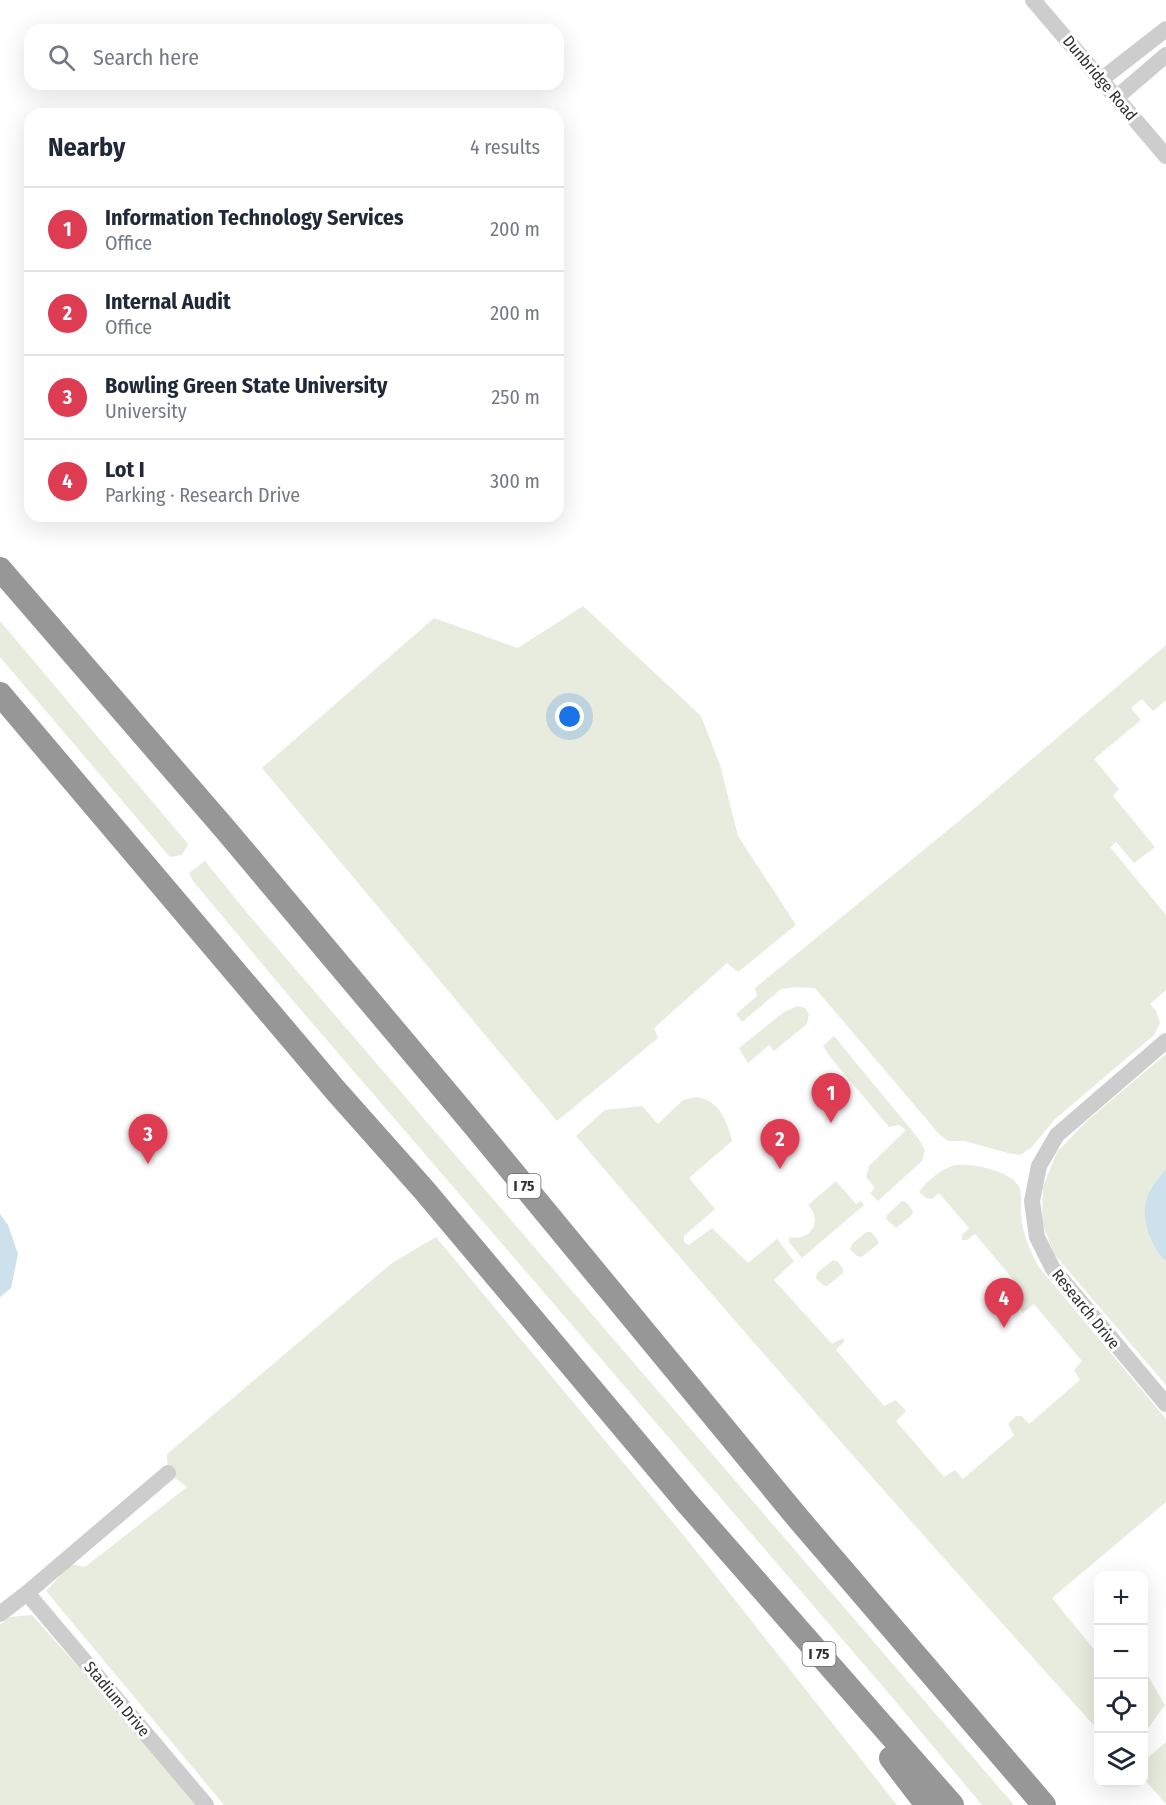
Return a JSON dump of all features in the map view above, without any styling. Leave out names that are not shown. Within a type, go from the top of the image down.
[{"type":"highway","name":"I 75","points":[[0,569],[225,829],[473,1124],[797,1517],[1044,1805]]},
{"type":"highway","name":"I 75","points":[[0,694],[336,1091],[424,1190],[687,1503],[952,1805]]},
{"type":"highway","points":[[687,1503],[927,1805]]},
{"type":"street","name":"Dunbridge Road","points":[[1033,0],[1166,156]]},
{"type":"street","points":[[1102,79],[1166,29]]},
{"type":"street","points":[[1117,97],[1166,55]]},
{"type":"street","name":"Research Drive","points":[[1166,1041],[1057,1135],[1039,1166],[1032,1201],[1037,1237],[1053,1269],[1166,1404]]},
{"type":"street","points":[[0,1614],[168,1473]]},
{"type":"street","name":"Stadium Drive","points":[[27,1593],[206,1805]]},
{"type":"shaded area","points":[[583,606],[701,716],[720,765],[738,836],[796,925],[738,972],[727,963],[654,1028],[658,1038],[557,1121],[262,768],[434,618],[518,648]]},
{"type":"shaded area","points":[[0,621],[188,844],[182,855],[170,857],[0,657]]},
{"type":"shaded area","points":[[1166,645],[1166,700],[1153,711],[1142,699],[1131,708],[1141,720],[1094,759],[1119,789],[1113,796],[1155,847],[1134,863],[1116,842],[1110,847],[1166,915],[1166,990],[1150,1004],[1156,1011],[1160,1023],[1154,1035],[1055,1119],[1031,1148],[1020,1155],[965,1141],[948,1141],[939,1134],[815,988],[781,989],[742,1022],[736,1014],[757,996],[755,988],[970,812]]},
{"type":"shaded area","points":[[205,861],[248,914],[1014,1805],[982,1805],[193,881],[189,873]]},
{"type":"shaded area","points":[[798,1006],[805,1008],[809,1014],[807,1024],[774,1051],[769,1045],[748,1063],[739,1048],[784,1012]]},
{"type":"shaded area","points":[[834,1036],[918,1138],[925,1150],[922,1161],[878,1201],[870,1193],[875,1188],[866,1177],[869,1166],[906,1130],[899,1125],[889,1127],[831,1058],[823,1046]]},
{"type":"shaded area","points":[[1166,1054],[1166,1169],[1147,1198],[1148,1229],[1155,1248],[1166,1261],[1166,1385],[1054,1254],[1042,1222],[1043,1187],[1057,1152],[1088,1120]]},
{"type":"shaded area","points":[[696,1097],[711,1102],[721,1112],[732,1141],[689,1178],[715,1209],[684,1236],[684,1242],[689,1245],[712,1228],[748,1263],[777,1239],[794,1261],[774,1280],[832,1344],[843,1338],[844,1342],[836,1350],[884,1406],[896,1400],[906,1411],[896,1421],[944,1477],[955,1470],[963,1479],[1014,1435],[1008,1424],[1016,1416],[1022,1416],[1029,1424],[1080,1380],[1074,1370],[1082,1361],[1034,1304],[1023,1313],[1014,1300],[1022,1290],[975,1234],[967,1240],[962,1240],[962,1235],[969,1228],[939,1193],[932,1199],[926,1198],[919,1192],[938,1173],[959,1165],[978,1166],[999,1172],[1015,1181],[1019,1187],[1023,1228],[1038,1266],[1166,1419],[1166,1502],[1052,1598],[1094,1649],[1094,1726],[835,1435],[576,1136],[605,1110],[642,1106],[658,1124],[683,1100]]},
{"type":"shaded area","points":[[836,1181],[856,1204],[861,1201],[864,1205],[802,1258],[789,1242],[789,1237],[803,1236],[812,1229],[815,1217],[808,1205]]},
{"type":"shaded area","points":[[902,1201],[906,1202],[913,1211],[912,1215],[896,1228],[886,1219],[887,1215]]},
{"type":"shaded area","points":[[866,1232],[871,1232],[878,1240],[878,1244],[862,1257],[857,1256],[850,1249],[852,1244]]},
{"type":"shaded area","points":[[436,1237],[685,1537],[897,1805],[224,1805],[46,1591],[71,1564],[85,1567],[187,1487],[168,1473],[167,1454],[392,1263]]},
{"type":"shaded area","points":[[833,1260],[838,1262],[843,1273],[827,1286],[823,1285],[816,1278],[817,1273]]},
{"type":"shaded area","points":[[32,1615],[202,1805],[0,1805],[0,1625],[9,1617]]},
{"type":"shaded area","points":[[1148,1676],[1165,1705],[1148,1728]]},
{"type":"shaded area","points":[[1166,1742],[1166,1804],[1148,1784],[1148,1757]]},
{"type":"water","points":[[1166,1169],[1166,1261],[1148,1232],[1145,1206],[1148,1194]]},
{"type":"water","points":[[0,1214],[8,1225],[18,1254],[11,1288],[0,1297]]},
{"type":"place","name":"Information Technology Services","points":[[831,1123]]},
{"type":"place","name":"Bowling Green State University","points":[[148,1164]]},
{"type":"place","name":"Internal Audit","points":[[780,1169]]},
{"type":"place","name":"Lot I","points":[[1004,1328]]}]
